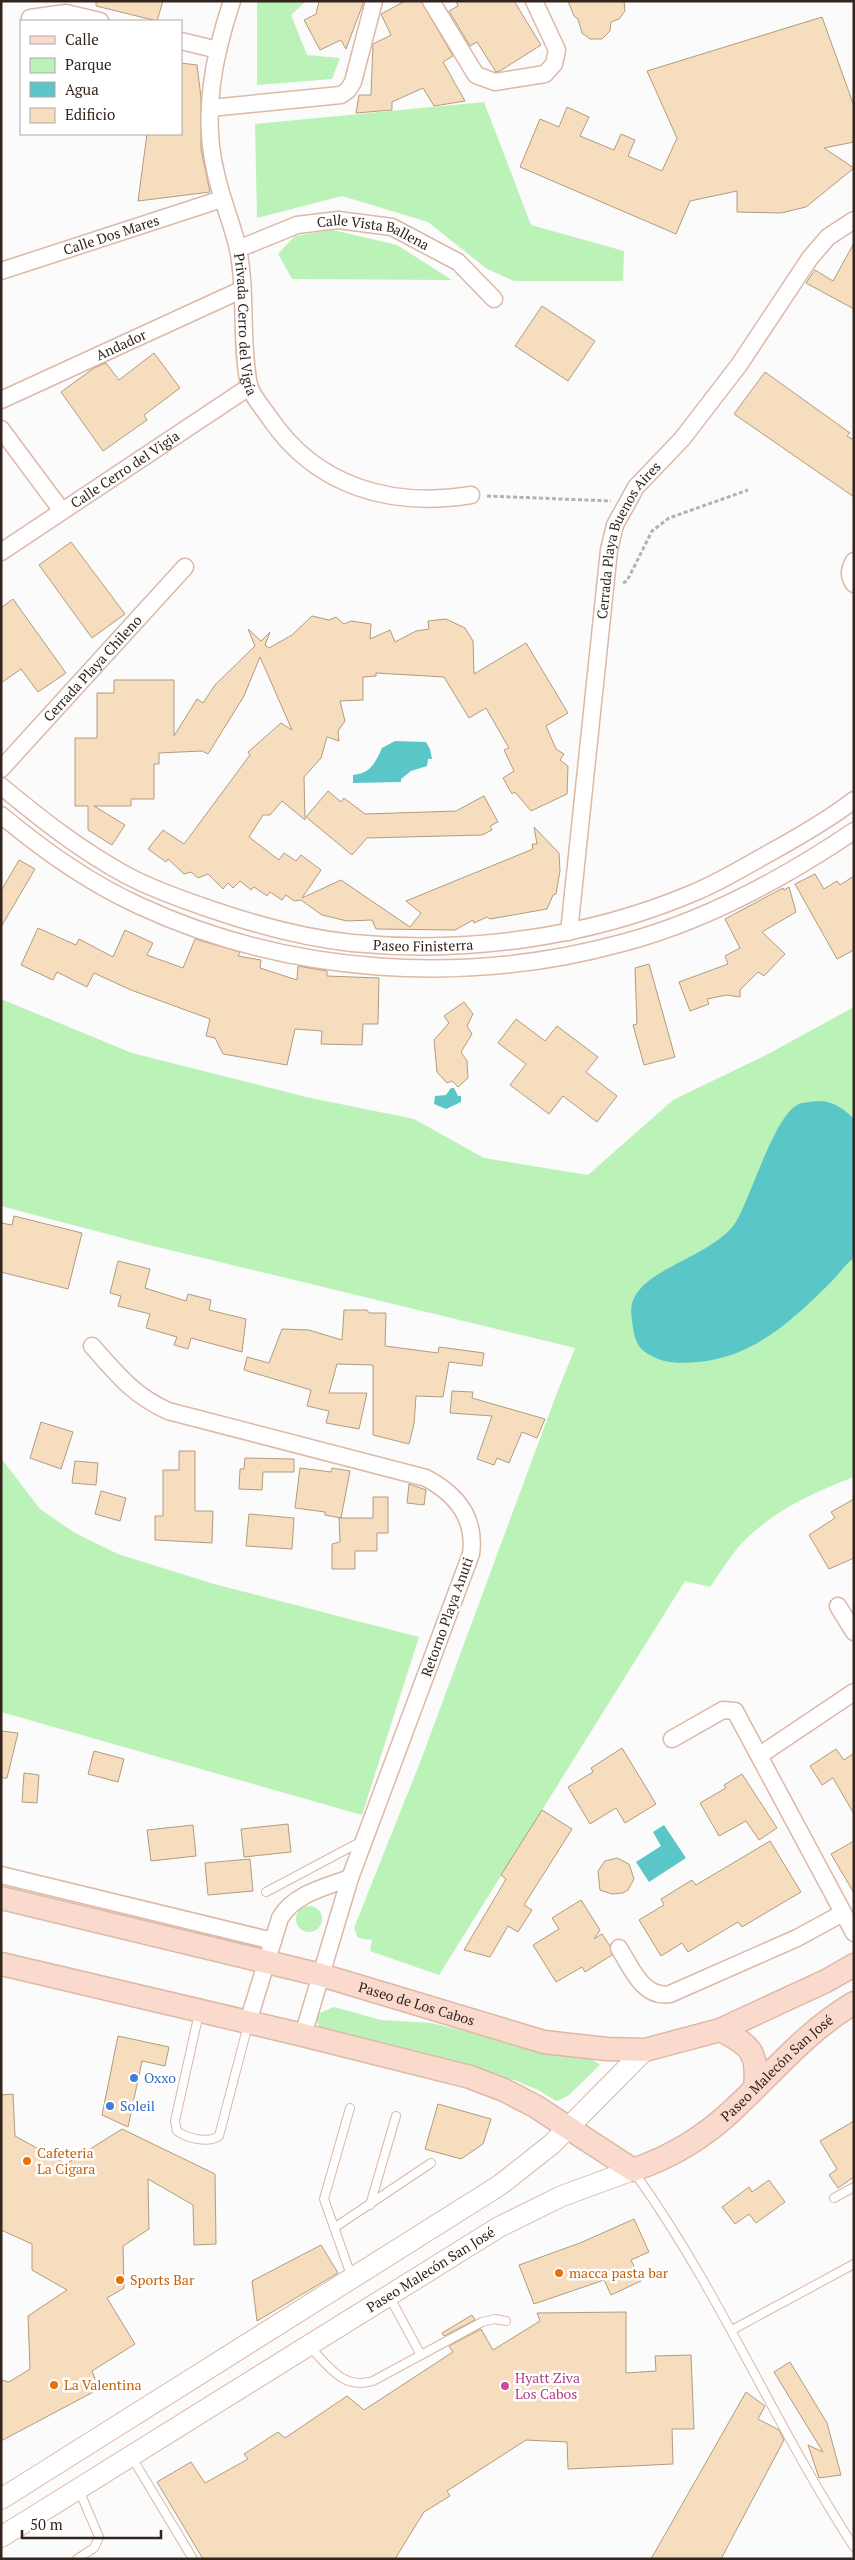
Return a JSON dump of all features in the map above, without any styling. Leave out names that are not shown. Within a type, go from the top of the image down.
[{"type":"main road","name":"Paseo de Los Cabos","points":[[1,1898],[270,1952],[321,1975],[544,2042],[607,2049],[644,2050],[720,2030],[826,1981],[854,1965]]},
{"type":"main road","points":[[1,1964],[303,2035],[470,2077],[504,2090],[569,2127],[633,2170]]},
{"type":"main road","name":"Paseo Malecón San José","points":[[633,2170],[673,2154],[700,2137],[736,2107],[798,2044],[820,2025],[854,2003]]},
{"type":"main road","points":[[720,2030],[739,2039],[749,2048],[755,2059],[755,2087]]},
{"type":"street","name":"Privada Cerro del Vigía","points":[[232,1],[218,50],[210,93],[210,108],[214,166],[238,249],[249,387],[274,424],[290,443],[316,466],[347,483],[409,500],[441,500],[471,495]]},
{"type":"street","points":[[210,108],[341,95],[348,90],[353,82],[374,1]]},
{"type":"street","points":[[432,1],[476,75],[495,82],[545,74],[554,64],[557,50],[534,1]]},
{"type":"street","points":[[30,18],[66,13],[96,20]]},
{"type":"street","points":[[182,41],[218,50]]},
{"type":"street","name":"Calle Dos Mares","points":[[1,271],[222,199]]},
{"type":"street","name":"Calle Vista Ballena","points":[[238,249],[297,225],[338,220],[392,227],[458,262],[494,299]]},
{"type":"street","name":"Cerrada Playa Buenos Aires","points":[[569,932],[609,550],[615,525],[636,487],[682,439],[733,372],[810,258],[828,237],[854,220]]},
{"type":"street","name":"Andador","points":[[1,400],[241,290]]},
{"type":"street","name":"Calle Cerro del Vigia","points":[[1,552],[249,387]]},
{"type":"street","points":[[1,430],[62,511]]},
{"type":"street","points":[[854,561],[850,569],[850,576],[854,584]]},
{"type":"street","name":"Cerrada Playa Chileno","points":[[1,769],[185,567]]},
{"type":"street","name":"Paseo Finisterra","points":[[1,786],[66,839],[128,876],[188,902],[294,934],[352,943],[466,945],[520,940],[569,932],[644,912],[694,893],[802,835],[854,800]]},
{"type":"street","name":"Paseo Finisterra","points":[[1,816],[55,858],[139,906],[176,921],[251,946],[282,954],[359,965],[458,967],[510,966],[566,957],[625,943],[669,928],[740,898],[815,857],[854,831]]},
{"type":"street","points":[[55,858],[66,839]]},
{"type":"street","name":"Retorno Playa Anuti","points":[[92,1346],[132,1390],[146,1401],[168,1411],[426,1478],[444,1488],[457,1500],[465,1514],[473,1541],[471,1554],[350,1878],[303,2035]]},
{"type":"street","points":[[838,1606],[854,1632]]},
{"type":"street","points":[[760,1755],[854,1692]]},
{"type":"street","points":[[672,1739],[723,1710],[732,1709],[735,1711],[854,1933]]},
{"type":"street","points":[[1,1875],[270,1952]]},
{"type":"street","points":[[248,2022],[280,1918],[286,1908],[308,1894],[350,1878]]},
{"type":"street","points":[[619,1948],[647,1990],[662,1996],[797,1938],[843,1914]]},
{"type":"street","points":[[1,2499],[353,2280],[500,2185],[533,2160],[569,2127],[644,2050]]},
{"type":"street","name":"Paseo Malecón San José","points":[[1,2537],[499,2227],[562,2196],[633,2170]]},
{"type":"lane","points":[[266,1892],[364,1840]]},
{"type":"lane","points":[[200,2011],[175,2127],[182,2135],[203,2140],[215,2139],[221,2131],[248,2022]]},
{"type":"lane","points":[[350,2108],[325,2194],[325,2204],[353,2280]]},
{"type":"lane","points":[[370,2205],[396,2116]]},
{"type":"lane","points":[[334,2228],[431,2163]]},
{"type":"lane","points":[[633,2170],[660,2208],[732,2330],[823,2500],[854,2547]]},
{"type":"lane","points":[[834,2198],[854,2187]]},
{"type":"lane","points":[[732,2330],[854,2264]]},
{"type":"lane","points":[[389,2296],[421,2355]]},
{"type":"lane","points":[[309,2346],[343,2380],[351,2384],[361,2384],[373,2381],[488,2320],[506,2321]]},
{"type":"lane","points":[[131,2456],[193,2559]]},
{"type":"lane","points":[[78,2489],[99,2537],[94,2548],[78,2559]]},
{"type":"path","points":[[604,596],[627,581],[652,531],[669,518],[748,490]]},
{"type":"path","points":[[471,495],[627,501]]},
{"type":"green space","points":[[257,1],[306,1],[291,15],[307,55],[340,58],[332,79],[257,85]]},
{"type":"green space","points":[[484,102],[531,225],[624,251],[623,281],[514,281],[487,269],[428,222],[342,196],[257,218],[255,124]]},
{"type":"green space","points":[[333,230],[397,245],[452,280],[292,279],[278,254],[295,236]]},
{"type":"green space","points":[[1,999],[132,1053],[306,1097],[414,1119],[484,1158],[588,1175],[673,1100],[768,1054],[854,1007],[854,1477],[808,1496],[767,1521],[742,1543],[710,1587],[685,1581],[439,1975],[370,1951],[372,1940],[358,1938],[354,1928],[421,1760],[575,1348],[145,1244],[1,1206]]},
{"type":"green space","points":[[1,1458],[40,1509],[75,1533],[118,1554],[214,1584],[419,1637],[362,1815],[1,1712]]},
{"type":"green space","points":[[309,1906],[318,1910],[322,1919],[318,1928],[309,1932],[300,1928],[296,1919],[300,1910]]},
{"type":"green space","points":[[334,2007],[381,2020],[432,2023],[553,2054],[593,2060],[600,2065],[568,2096],[556,2101],[538,2090],[514,2080],[324,2032],[317,2023],[317,2014]]},
{"type":"water","points":[[395,741],[426,742],[432,759],[428,759],[427,766],[411,771],[401,779],[401,782],[353,783],[353,775],[368,770],[382,748]]},
{"type":"water","points":[[451,1088],[454,1088],[458,1096],[461,1096],[461,1102],[446,1109],[434,1104],[435,1096],[446,1095]]},
{"type":"water","points":[[818,1101],[828,1102],[837,1106],[854,1119],[854,1258],[800,1312],[785,1325],[753,1346],[717,1359],[698,1362],[671,1362],[646,1353],[638,1344],[634,1334],[631,1309],[634,1298],[642,1287],[653,1278],[715,1242],[728,1232],[743,1208],[781,1123],[790,1111],[799,1104]]},
{"type":"water","points":[[664,1825],[686,1858],[649,1882],[636,1862],[661,1846],[653,1832]]},
{"type":"building","points":[[96,1],[163,1],[157,20],[96,6]]},
{"type":"building","points":[[319,1],[364,1],[346,49],[341,40],[320,50],[304,20],[316,14]]},
{"type":"building","points":[[405,1],[421,1],[453,56],[443,62],[465,101],[434,106],[423,88],[392,102],[392,110],[356,113],[359,95],[371,95],[373,44],[391,35],[381,14]]},
{"type":"building","points":[[456,1],[514,1],[541,45],[496,72],[477,42],[470,46],[449,11],[458,6]]},
{"type":"building","points":[[568,1],[624,1],[625,11],[619,19],[611,22],[610,31],[602,39],[590,39],[582,33],[578,19],[574,16]]},
{"type":"building","points":[[822,17],[854,106],[854,142],[824,148],[854,168],[806,207],[781,213],[737,212],[737,191],[690,201],[676,234],[520,167],[540,119],[559,127],[567,107],[589,117],[580,136],[614,150],[621,134],[635,140],[628,156],[662,171],[677,138],[647,71]]},
{"type":"building","points":[[182,63],[197,65],[201,97],[201,149],[210,192],[138,201],[147,135],[182,135]]},
{"type":"building","points":[[854,243],[854,309],[806,283],[815,270],[833,281]]},
{"type":"building","points":[[542,306],[595,341],[568,381],[515,346]]},
{"type":"building","points":[[154,353],[180,388],[144,415],[147,420],[103,451],[61,392],[94,368],[106,363],[119,380]]},
{"type":"building","points":[[765,372],[850,433],[847,436],[854,440],[854,497],[734,414]]},
{"type":"building","points":[[71,542],[125,614],[92,638],[39,565]]},
{"type":"building","points":[[13,599],[66,673],[38,692],[21,669],[1,683],[1,608]]},
{"type":"building","points":[[312,616],[329,620],[336,617],[344,624],[351,621],[371,624],[370,639],[390,630],[395,642],[416,631],[429,629],[428,621],[446,619],[465,628],[473,641],[474,674],[526,643],[568,713],[546,726],[556,749],[564,754],[560,760],[568,766],[567,794],[531,811],[515,792],[512,794],[503,778],[514,771],[504,750],[509,748],[486,708],[469,718],[444,677],[376,673],[376,676],[363,677],[363,700],[340,701],[345,721],[338,731],[339,741],[327,737],[321,758],[304,777],[305,820],[282,801],[270,815],[263,815],[249,837],[279,860],[284,853],[296,861],[301,855],[321,870],[302,898],[341,880],[410,927],[421,913],[406,901],[533,849],[532,844],[537,844],[534,827],[559,853],[560,871],[556,894],[553,895],[547,909],[490,919],[487,917],[474,923],[473,920],[455,930],[376,929],[372,920],[347,921],[322,915],[301,900],[294,901],[286,895],[282,900],[270,892],[267,896],[254,887],[251,890],[240,881],[233,888],[228,883],[223,889],[208,874],[198,878],[191,872],[184,874],[168,859],[166,862],[148,849],[163,830],[184,844],[250,755],[248,752],[281,723],[292,730],[260,657],[244,696],[208,754],[202,751],[159,753],[159,764],[154,764],[154,799],[131,799],[131,806],[94,806],[125,825],[112,845],[88,830],[88,806],[75,806],[75,738],[97,738],[97,693],[114,693],[114,680],[174,680],[174,736],[197,699],[203,703],[215,685],[255,646],[248,629],[261,641],[270,632],[265,645],[269,648],[292,635]]},
{"type":"building","points":[[328,791],[341,802],[344,798],[365,814],[456,811],[484,796],[498,822],[490,826],[492,830],[482,835],[367,838],[352,855],[306,817]]},
{"type":"building","points":[[19,860],[35,869],[1,927],[1,891]]},
{"type":"building","points":[[815,874],[824,889],[837,881],[840,885],[854,876],[854,950],[837,959],[795,884]]},
{"type":"building","points":[[789,887],[796,912],[762,932],[785,954],[764,976],[758,972],[740,990],[740,997],[727,995],[707,999],[709,1004],[690,1011],[679,982],[728,964],[725,956],[740,948],[725,919],[783,888],[784,890]]},
{"type":"building","points":[[38,928],[76,945],[79,939],[113,957],[125,930],[153,943],[147,955],[183,968],[195,939],[240,952],[238,956],[261,960],[260,968],[297,980],[298,966],[327,971],[327,976],[379,978],[378,1024],[363,1024],[362,1045],[321,1044],[322,1031],[295,1029],[287,1065],[223,1054],[215,1038],[206,1036],[210,1019],[131,990],[94,973],[87,987],[57,972],[53,980],[21,965]]},
{"type":"building","points":[[649,964],[675,1057],[644,1065],[633,1025],[637,1024],[635,968]]},
{"type":"building","points":[[464,1002],[473,1014],[467,1026],[472,1034],[461,1052],[467,1061],[468,1078],[458,1087],[452,1081],[447,1083],[437,1072],[434,1040],[449,1023],[444,1016]]},
{"type":"building","points":[[516,1019],[545,1041],[557,1026],[598,1057],[586,1072],[617,1096],[597,1122],[563,1096],[549,1114],[510,1085],[526,1064],[498,1043]]},
{"type":"building","points":[[14,1216],[82,1233],[68,1289],[1,1272],[1,1223],[12,1225]]},
{"type":"building","points":[[118,1261],[150,1269],[145,1288],[186,1301],[188,1294],[211,1300],[209,1310],[246,1319],[242,1352],[191,1338],[188,1349],[174,1345],[177,1337],[146,1328],[150,1314],[118,1306],[121,1296],[110,1293]]},
{"type":"building","points":[[344,1310],[367,1310],[369,1313],[386,1313],[385,1346],[438,1353],[439,1347],[484,1353],[482,1366],[449,1362],[443,1397],[416,1396],[414,1424],[409,1444],[373,1435],[373,1365],[337,1364],[329,1393],[367,1393],[359,1429],[326,1423],[329,1411],[307,1406],[311,1390],[244,1370],[247,1357],[269,1363],[282,1329],[309,1330],[342,1340]]},
{"type":"building","points":[[452,1391],[473,1392],[472,1398],[545,1419],[537,1438],[522,1432],[509,1463],[497,1458],[494,1465],[477,1459],[492,1416],[450,1413]]},
{"type":"building","points":[[41,1422],[73,1432],[61,1469],[30,1458]]},
{"type":"building","points":[[179,1451],[195,1451],[195,1511],[213,1511],[212,1543],[155,1540],[155,1516],[163,1516],[163,1470],[179,1470]]},
{"type":"building","points":[[245,1458],[294,1459],[294,1472],[263,1472],[262,1490],[239,1489],[240,1469],[244,1469]]},
{"type":"building","points":[[75,1461],[98,1463],[96,1485],[72,1483]]},
{"type":"building","points":[[300,1468],[331,1472],[332,1468],[350,1471],[341,1518],[325,1515],[325,1512],[295,1508]]},
{"type":"building","points":[[409,1484],[426,1490],[424,1505],[407,1503]]},
{"type":"building","points":[[101,1491],[126,1498],[120,1521],[95,1514]]},
{"type":"building","points":[[373,1497],[388,1497],[388,1533],[377,1533],[377,1551],[355,1551],[355,1569],[332,1569],[332,1544],[340,1542],[339,1518],[373,1518]]},
{"type":"building","points":[[854,1499],[854,1558],[829,1569],[809,1535],[835,1518],[831,1512]]},
{"type":"building","points":[[249,1514],[294,1518],[292,1549],[246,1546]]},
{"type":"building","points":[[1,1731],[18,1733],[7,1778],[1,1778]]},
{"type":"building","points":[[622,1748],[656,1804],[625,1823],[616,1808],[590,1824],[568,1787],[593,1772],[591,1768]]},
{"type":"building","points":[[836,1749],[844,1760],[854,1753],[854,1814],[833,1778],[822,1785],[810,1766]]},
{"type":"building","points":[[94,1751],[124,1759],[118,1782],[88,1774]]},
{"type":"building","points":[[24,1773],[39,1775],[37,1803],[22,1802]]},
{"type":"building","points":[[742,1774],[777,1828],[759,1840],[746,1821],[719,1836],[700,1803],[726,1788],[724,1785]]},
{"type":"building","points":[[542,1810],[572,1829],[524,1905],[532,1910],[518,1932],[508,1926],[490,1957],[464,1950],[506,1879],[501,1875]]},
{"type":"building","points":[[288,1824],[291,1852],[244,1857],[241,1829]]},
{"type":"building","points":[[193,1825],[196,1856],[151,1861],[147,1830]]},
{"type":"building","points":[[770,1841],[801,1892],[742,1927],[738,1922],[688,1952],[682,1943],[661,1956],[639,1920],[664,1905],[661,1899],[692,1880],[696,1885]]},
{"type":"building","points":[[854,1841],[854,1893],[831,1854]]},
{"type":"building","points":[[617,1858],[629,1864],[634,1879],[628,1890],[623,1893],[612,1894],[600,1890],[598,1871],[605,1861]]},
{"type":"building","points":[[250,1859],[253,1891],[208,1895],[205,1863]]},
{"type":"building","points":[[581,1900],[600,1930],[594,1939],[602,1934],[610,1946],[612,1955],[585,1972],[582,1967],[556,1982],[533,1945],[559,1929],[552,1918]]},
{"type":"building","points":[[118,2036],[169,2047],[165,2066],[142,2061],[128,2127],[102,2115]]},
{"type":"building","points":[[13,2094],[15,2136],[66,2164],[122,2129],[215,2174],[216,2244],[194,2245],[193,2205],[148,2179],[149,2229],[123,2246],[124,2288],[107,2298],[135,2344],[92,2371],[99,2389],[1,2441],[1,2380],[9,2382],[30,2369],[28,2316],[67,2290],[32,2270],[32,2244],[1,2230],[1,2095]]},
{"type":"building","points":[[438,2104],[491,2119],[483,2144],[461,2159],[425,2149]]},
{"type":"building","points":[[854,2121],[854,2177],[838,2188],[829,2175],[837,2169],[820,2141]]},
{"type":"building","points":[[769,2180],[785,2202],[756,2223],[749,2214],[735,2224],[722,2207],[749,2187],[752,2192]]},
{"type":"building","points":[[634,2219],[649,2252],[631,2260],[641,2281],[611,2295],[604,2280],[534,2304],[519,2265],[580,2243]]},
{"type":"building","points":[[321,2245],[338,2273],[257,2321],[252,2281]]},
{"type":"building","points":[[626,2312],[626,2373],[656,2371],[655,2356],[691,2355],[694,2429],[672,2429],[673,2464],[568,2469],[567,2442],[526,2440],[447,2491],[450,2496],[424,2512],[395,2559],[203,2559],[157,2482],[191,2462],[205,2483],[248,2459],[244,2454],[278,2432],[285,2438],[347,2396],[364,2410],[453,2352],[449,2346],[481,2329],[493,2350],[540,2321],[537,2313]]},
{"type":"building","points":[[472,2315],[475,2320],[444,2336],[442,2333]]},
{"type":"building","points":[[790,2362],[827,2423],[841,2475],[819,2478],[808,2445],[823,2452],[774,2372]]},
{"type":"building","points":[[746,2392],[765,2406],[758,2419],[779,2430],[784,2440],[721,2559],[651,2559]]},
{"type":"place","name":"Oxxo","points":[[134,2078]]},
{"type":"place","name":"Soleil","points":[[110,2106]]},
{"type":"place","name":"Cafeteria La Cigara","points":[[27,2161]]},
{"type":"place","name":"macca pasta bar","points":[[559,2273]]},
{"type":"place","name":"Sports Bar","points":[[120,2280]]},
{"type":"place","name":"La Valentina","points":[[54,2385]]},
{"type":"place","name":"Hyatt Ziva Los Cabos","points":[[505,2386]]}]
